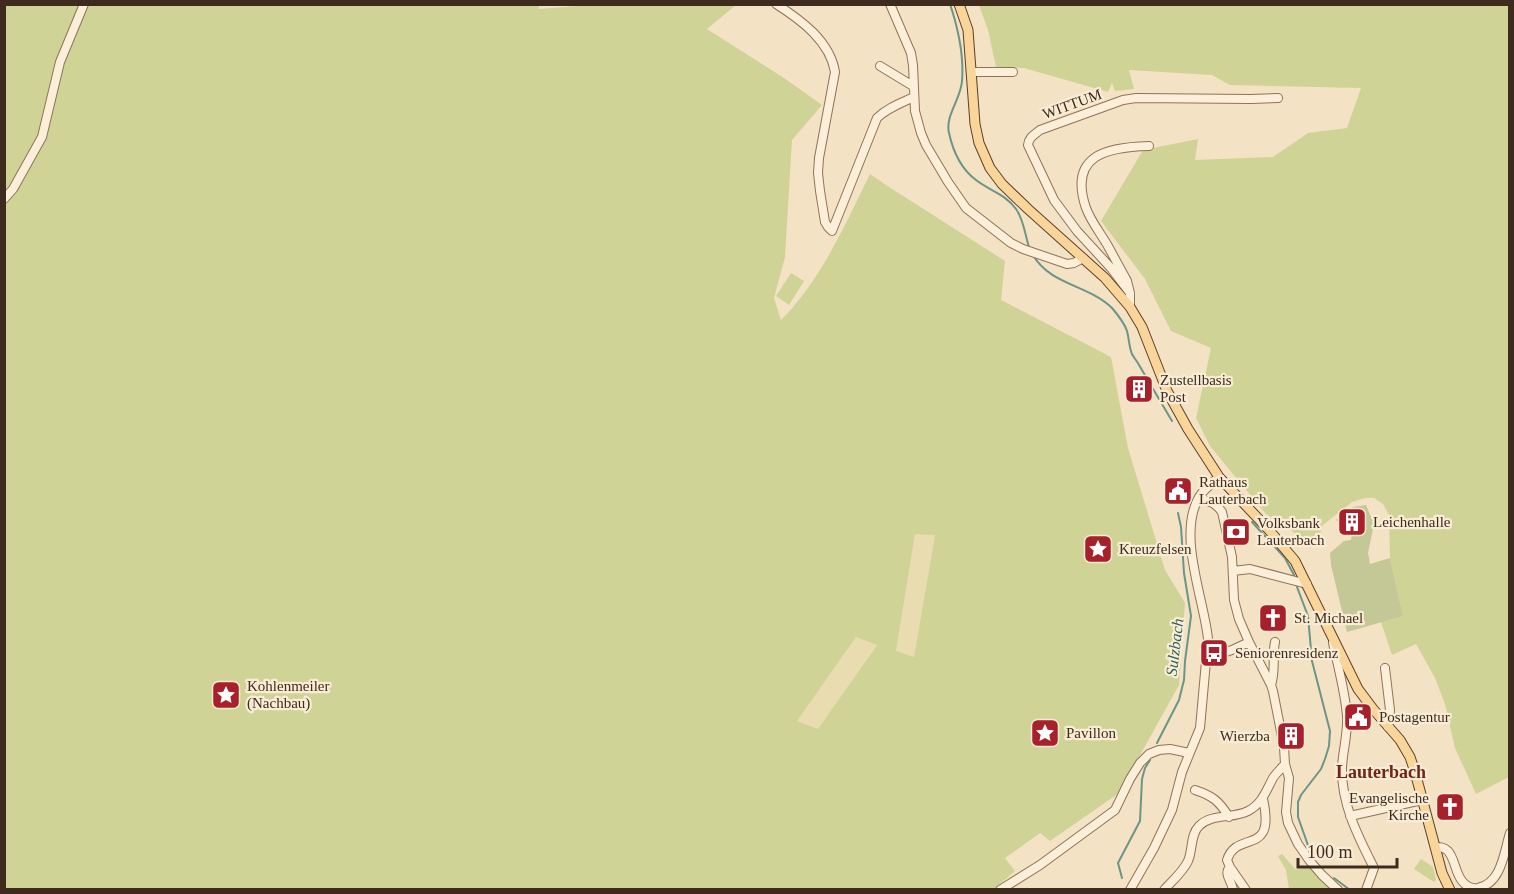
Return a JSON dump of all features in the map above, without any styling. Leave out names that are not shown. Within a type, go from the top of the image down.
[{"type":"main road","points":[[959,4],[968,30],[975,124],[979,143],[990,168],[1002,184],[1105,278],[1130,307],[1142,327],[1174,405],[1219,477],[1295,561],[1358,689],[1400,740],[1410,757],[1442,873],[1450,890]]},
{"type":"street","points":[[4,199],[13,189],[42,137],[60,62],[84,4]]},
{"type":"street","points":[[776,4],[797,18],[812,32],[827,49],[834,63],[835,72],[818,173],[825,222],[832,231],[877,118],[892,107],[914,98]]},
{"type":"street","points":[[890,4],[911,53],[916,120],[926,145],[966,208],[1011,243],[1026,250],[1067,264],[1083,258]]},
{"type":"street","points":[[880,66],[913,86]]},
{"type":"street","points":[[972,72],[1013,72]]},
{"type":"street","name":"WITTUM","points":[[1130,293],[1111,268],[1077,231],[1054,200],[1028,145],[1029,140],[1040,130],[1129,99],[1278,98]]},
{"type":"street","points":[[1130,307],[1127,281],[1086,208],[1081,179],[1088,163],[1102,154],[1124,148],[1149,146]]},
{"type":"street","points":[[1130,890],[1172,810],[1182,772],[1200,728],[1208,639],[1191,545],[1193,518],[1199,498],[1219,477]]},
{"type":"street","points":[[1199,498],[1218,506],[1222,512],[1232,557],[1234,600],[1239,619],[1271,684],[1289,778],[1286,812],[1288,823],[1309,860],[1338,890]]},
{"type":"street","points":[[1233,572],[1250,569],[1307,584]]},
{"type":"street","points":[[1331,636],[1347,715],[1342,777],[1345,797],[1356,833],[1374,868],[1366,890]]},
{"type":"street","points":[[1207,658],[1249,642]]},
{"type":"street","points":[[1271,684],[1274,678],[1275,642]]},
{"type":"street","points":[[1384,668],[1390,710],[1388,727]]},
{"type":"street","points":[[1000,890],[1040,865],[1115,810],[1130,779],[1149,753],[1170,749],[1189,753]]},
{"type":"street","points":[[1164,890],[1183,870],[1188,860],[1193,835],[1199,826],[1206,821],[1248,812],[1263,799],[1274,777],[1285,764]]},
{"type":"street","points":[[1195,790],[1215,799],[1229,817]]},
{"type":"street","points":[[1246,890],[1227,860],[1233,850],[1253,840],[1264,831],[1266,819],[1263,799]]},
{"type":"street","points":[[1350,816],[1422,800]]},
{"type":"street","points":[[1435,847],[1445,849],[1452,858],[1463,883],[1475,888],[1484,886],[1499,871],[1509,833]]},
{"type":"street","points":[[1230,867],[1227,869],[1227,874],[1233,890]]},
{"type":"shaded area","points":[[915,534],[935,534],[914,658],[896,651]]},
{"type":"shaded area","points":[[856,637],[877,644],[818,730],[796,721]]},
{"type":"green space","points":[[539,4],[539,9],[602,4],[736,5],[707,29],[822,105],[792,140],[785,257],[774,298],[781,320],[820,270],[870,174],[1005,261],[1001,300],[1111,357],[1128,448],[1165,570],[1185,603],[1179,685],[1119,793],[1050,841],[1040,833],[1005,858],[1015,871],[994,889],[5,889],[5,5]],"holes":[[[915,534],[935,535],[914,657],[896,651]],[[856,637],[877,645],[818,729],[797,721]]]},
{"type":"green space","points":[[979,5],[1509,5],[1509,777],[1476,794],[1455,748],[1445,704],[1435,678],[1416,644],[1392,655],[1381,622],[1403,616],[1390,558],[1389,515],[1383,504],[1374,498],[1352,502],[1323,525],[1320,534],[1310,548],[1290,529],[1266,514],[1210,446],[1196,418],[1211,348],[1171,331],[1145,279],[1101,221],[1143,150],[1198,139],[1195,160],[1273,157],[1308,133],[1347,128],[1361,88],[1230,85],[1212,75],[1129,70],[1134,89],[1115,91],[1112,83],[1108,92],[1024,68],[996,67],[988,30]]},
{"type":"green space","points":[[791,273],[804,281],[789,305],[776,296]]},
{"type":"green space","points":[[1366,505],[1374,524],[1368,553],[1370,564],[1390,558],[1403,616],[1347,632],[1330,553],[1344,541],[1351,540],[1352,533],[1336,520],[1353,507]]},
{"type":"green space","points":[[1282,854],[1296,870],[1309,865],[1330,889],[1289,889],[1286,870],[1278,856]]},
{"type":"green space","points":[[1421,859],[1433,867],[1436,880],[1434,882],[1414,869]]},
{"type":"waterway","name":"Lauterbach","points":[[950,4],[960,42],[962,62],[961,88],[948,126],[953,146],[958,159],[971,176],[1007,199],[1016,209],[1023,223],[1029,247]]},
{"type":"waterway","name":"Lauterbach","points":[[1033,255],[1049,273],[1103,300],[1112,308],[1126,328],[1132,354],[1172,421]]},
{"type":"waterway","name":"Sulzbach","points":[[1157,743],[1179,700],[1184,680],[1191,616],[1178,513]]},
{"type":"waterway","name":"Lauterbach","points":[[1252,522],[1285,558],[1294,575]]},
{"type":"waterway","name":"Lauterbach","points":[[1297,587],[1308,616],[1312,661],[1330,731],[1329,746],[1321,769],[1298,802],[1298,817],[1310,851]]},
{"type":"waterway","name":"Sulzbach","points":[[1122,878],[1118,863],[1140,821],[1142,779],[1150,760]]},
{"type":"waterway","name":"Lauterbach","points":[[1334,878],[1350,890]]},
{"type":"place","name":"Zustellbasis Post","points":[[1139,389]]},
{"type":"place","name":"Rathaus Lauterbach","points":[[1178,491]]},
{"type":"place","name":"Leichenhalle","points":[[1352,522]]},
{"type":"place","name":"Volksbank Lauterbach","points":[[1236,532]]},
{"type":"place","name":"Kreuzfelsen","points":[[1098,549]]},
{"type":"place","name":"St. Michael","points":[[1273,618]]},
{"type":"place","name":"Seniorenresidenz","points":[[1214,653]]},
{"type":"place","name":"Kohlenmeiler (Nachbau)","points":[[226,695]]},
{"type":"place","name":"Postagentur","points":[[1358,717]]},
{"type":"place","name":"Pavillon","points":[[1045,733]]},
{"type":"place","name":"Wierzba","points":[[1291,736]]},
{"type":"place","name":"Evangelische Kirche","points":[[1450,807]]},
{"type":"district","name":"Lauterbach","points":[[1381,772]]}]
